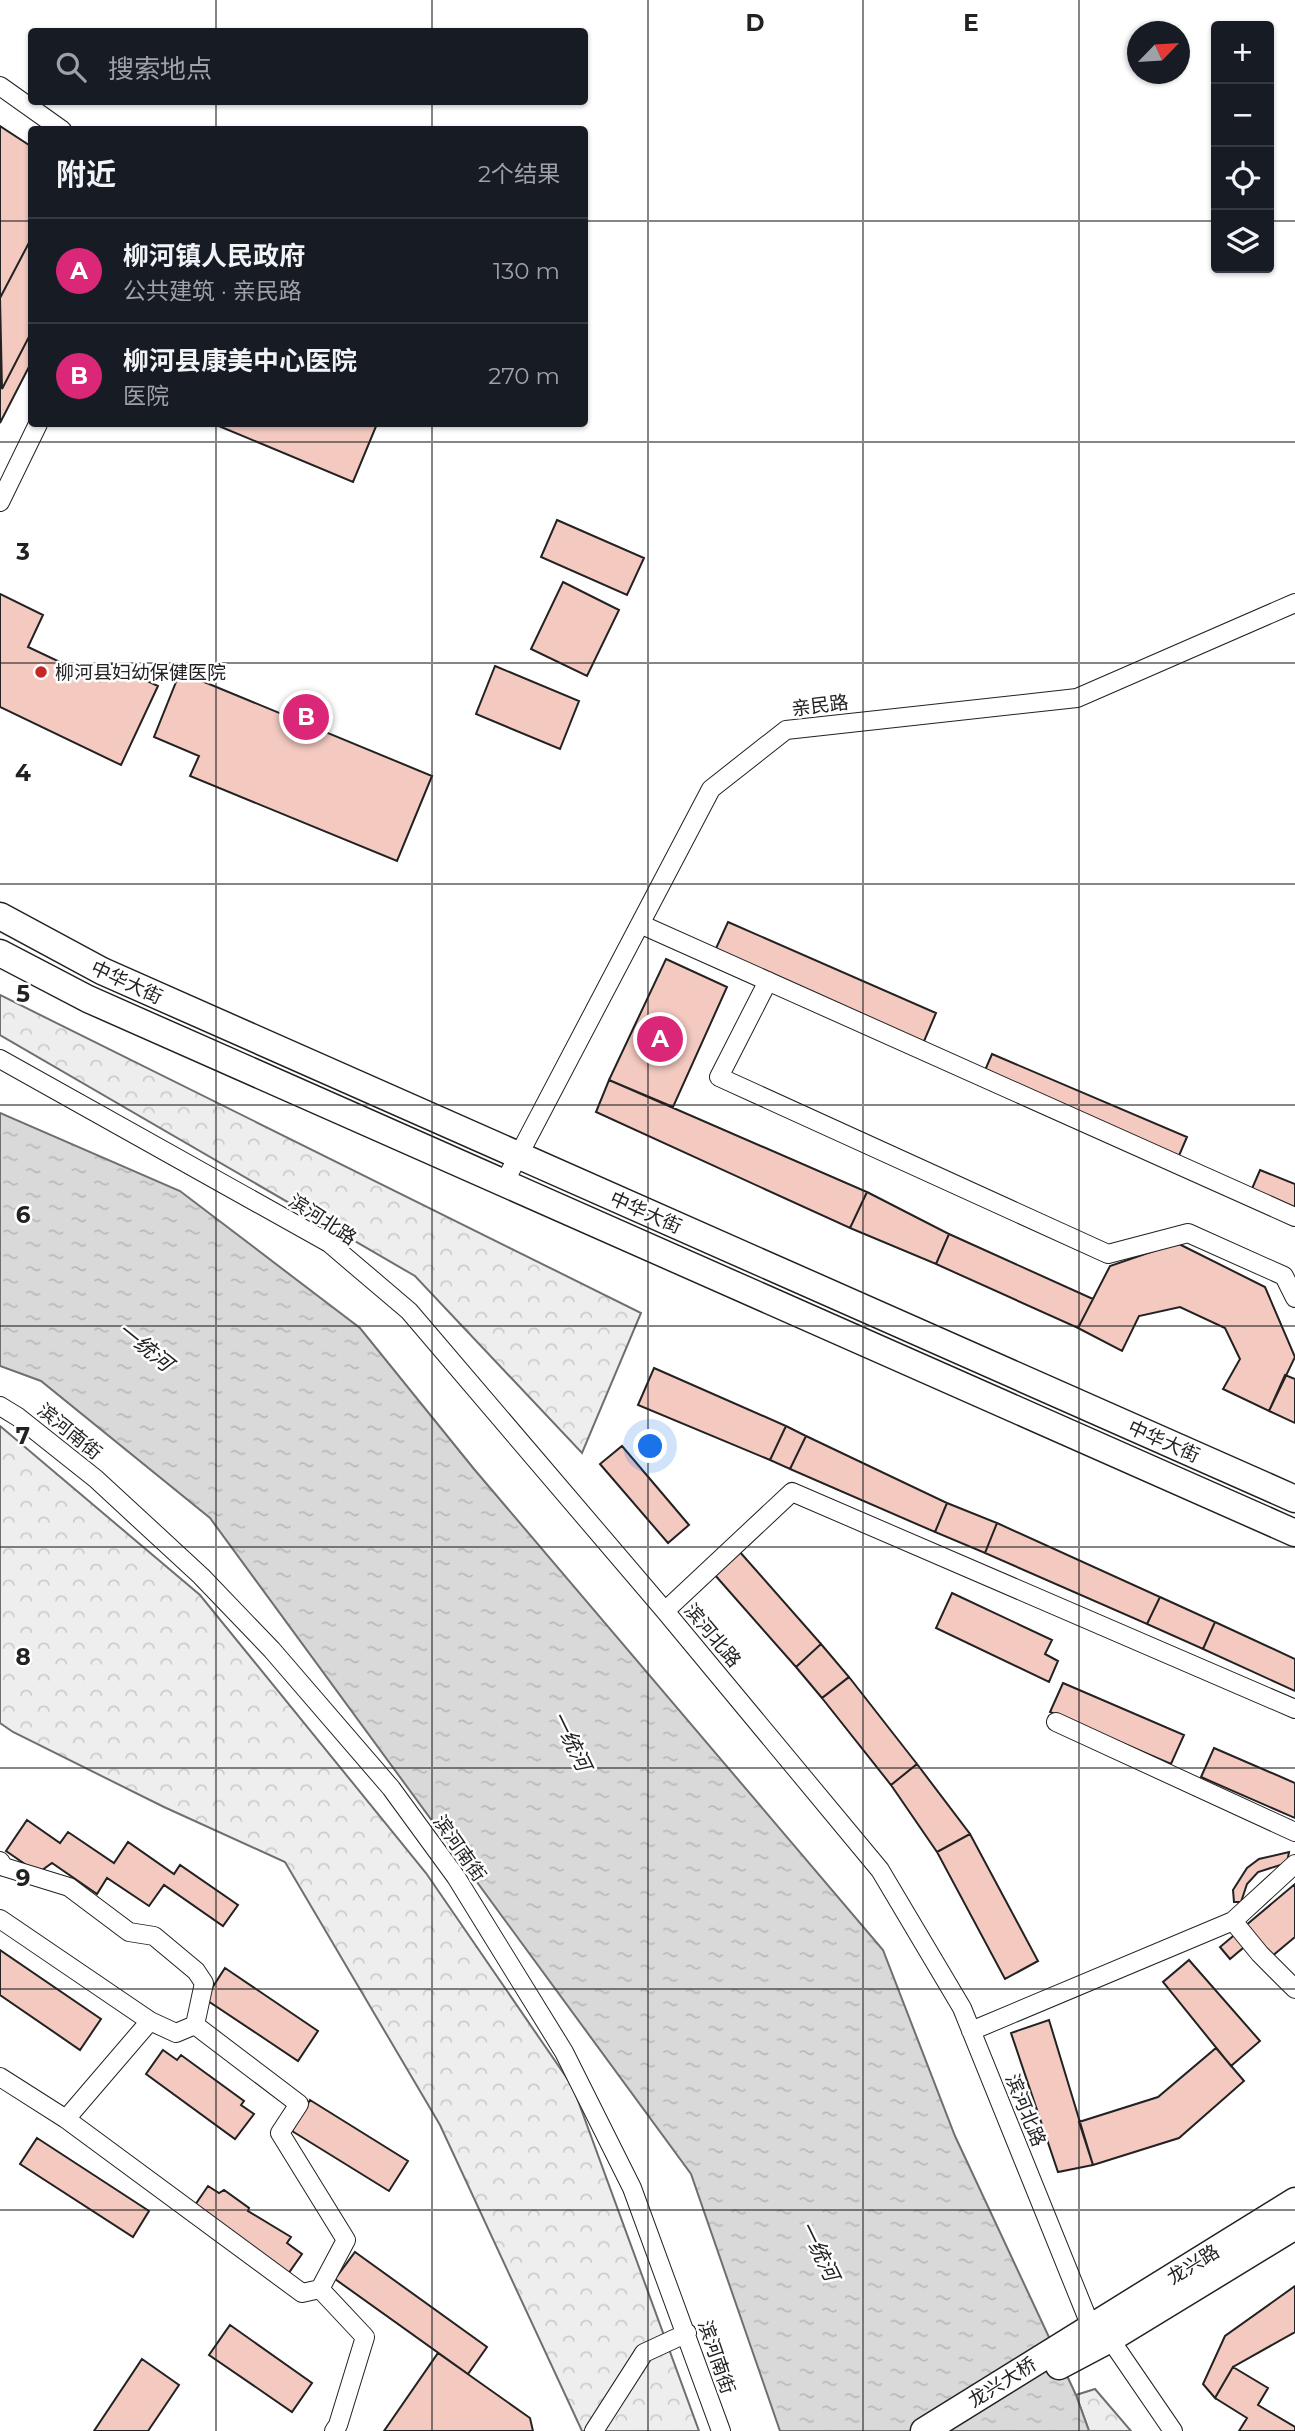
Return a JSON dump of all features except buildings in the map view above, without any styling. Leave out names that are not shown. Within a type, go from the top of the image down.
[{"type":"main road","name":"中华大街","points":[[0,916],[102,971],[1295,1499]]},
{"type":"main road","name":"中华大街","points":[[0,953],[88,999],[1295,1533]]},
{"type":"main road","name":"龙兴路","points":[[1101,2333],[1295,2201]]},
{"type":"main road","name":"龙兴路","points":[[1101,2333],[1295,2226]]},
{"type":"main road","points":[[1047,2363],[1101,2333]]},
{"type":"main road","name":"龙兴大桥","points":[[924,2431],[1047,2363]]},
{"type":"main road","name":"龙兴大桥","points":[[958,2431],[1047,2363]]},
{"type":"street","points":[[0,86],[56,126]]},
{"type":"street","points":[[0,502],[37,427]]},
{"type":"street","name":"亲民路","points":[[505,1184],[710,789],[786,730],[1077,698],[1295,603]]},
{"type":"street","points":[[640,924],[1295,1217]]},
{"type":"street","points":[[768,981],[719,1077],[1108,1254],[1188,1233],[1283,1276],[1295,1298]]},
{"type":"street","name":"滨河北路","points":[[0,1059],[330,1243],[409,1311],[665,1611],[880,1870],[962,2008],[1101,2333],[1173,2431]]},
{"type":"street","name":"滨河南街","points":[[0,1406],[18,1417],[96,1479],[201,1576],[272,1650],[391,1788],[456,1877],[564,2052],[632,2188],[721,2431]]},
{"type":"street","points":[[665,1611],[792,1492],[1295,1709]]},
{"type":"street","points":[[1056,1722],[1295,1832]]},
{"type":"street","points":[[971,2031],[1233,1921],[1295,1865]]},
{"type":"street","points":[[1,1867],[69,1887],[129,1932],[154,1936],[196,1971],[204,1983],[195,2025]]},
{"type":"street","points":[[0,1919],[150,2021],[177,2034],[195,2025]]},
{"type":"street","points":[[1233,1921],[1260,1954],[1295,1989]]},
{"type":"street","points":[[66,2119],[150,2021]]},
{"type":"street","points":[[0,2077],[66,2119],[302,2293],[320,2289],[346,2240],[280,2133],[299,2104],[195,2025]]},
{"type":"street","points":[[320,2289],[365,2337],[334,2431]]},
{"type":"street","points":[[594,2431],[644,2353],[687,2333]]},
{"type":"green space","points":[[0,995],[641,1313],[582,1453],[415,1276],[0,1035]]},
{"type":"green space","points":[[0,1426],[200,1595],[426,1873],[573,2087],[699,2431],[582,2431],[440,2125],[285,1862],[164,1807],[0,1723]]},
{"type":"green space","points":[[1095,2389],[1131,2431],[1089,2431],[1076,2395]]},
{"type":"water","name":"一统河","points":[[0,1113],[180,1191],[360,1328],[474,1469],[883,1950],[955,2136],[1076,2395],[1089,2431],[780,2431],[691,2174],[210,1518],[41,1381],[0,1366]]},
{"type":"place","name":"柳河县妇幼保健医院","points":[[41,672]]},
{"type":"place","name":"柳河县康美中心医院","points":[[306,717]]},
{"type":"place","name":"柳河镇人民政府","points":[[660,1039]]}]
